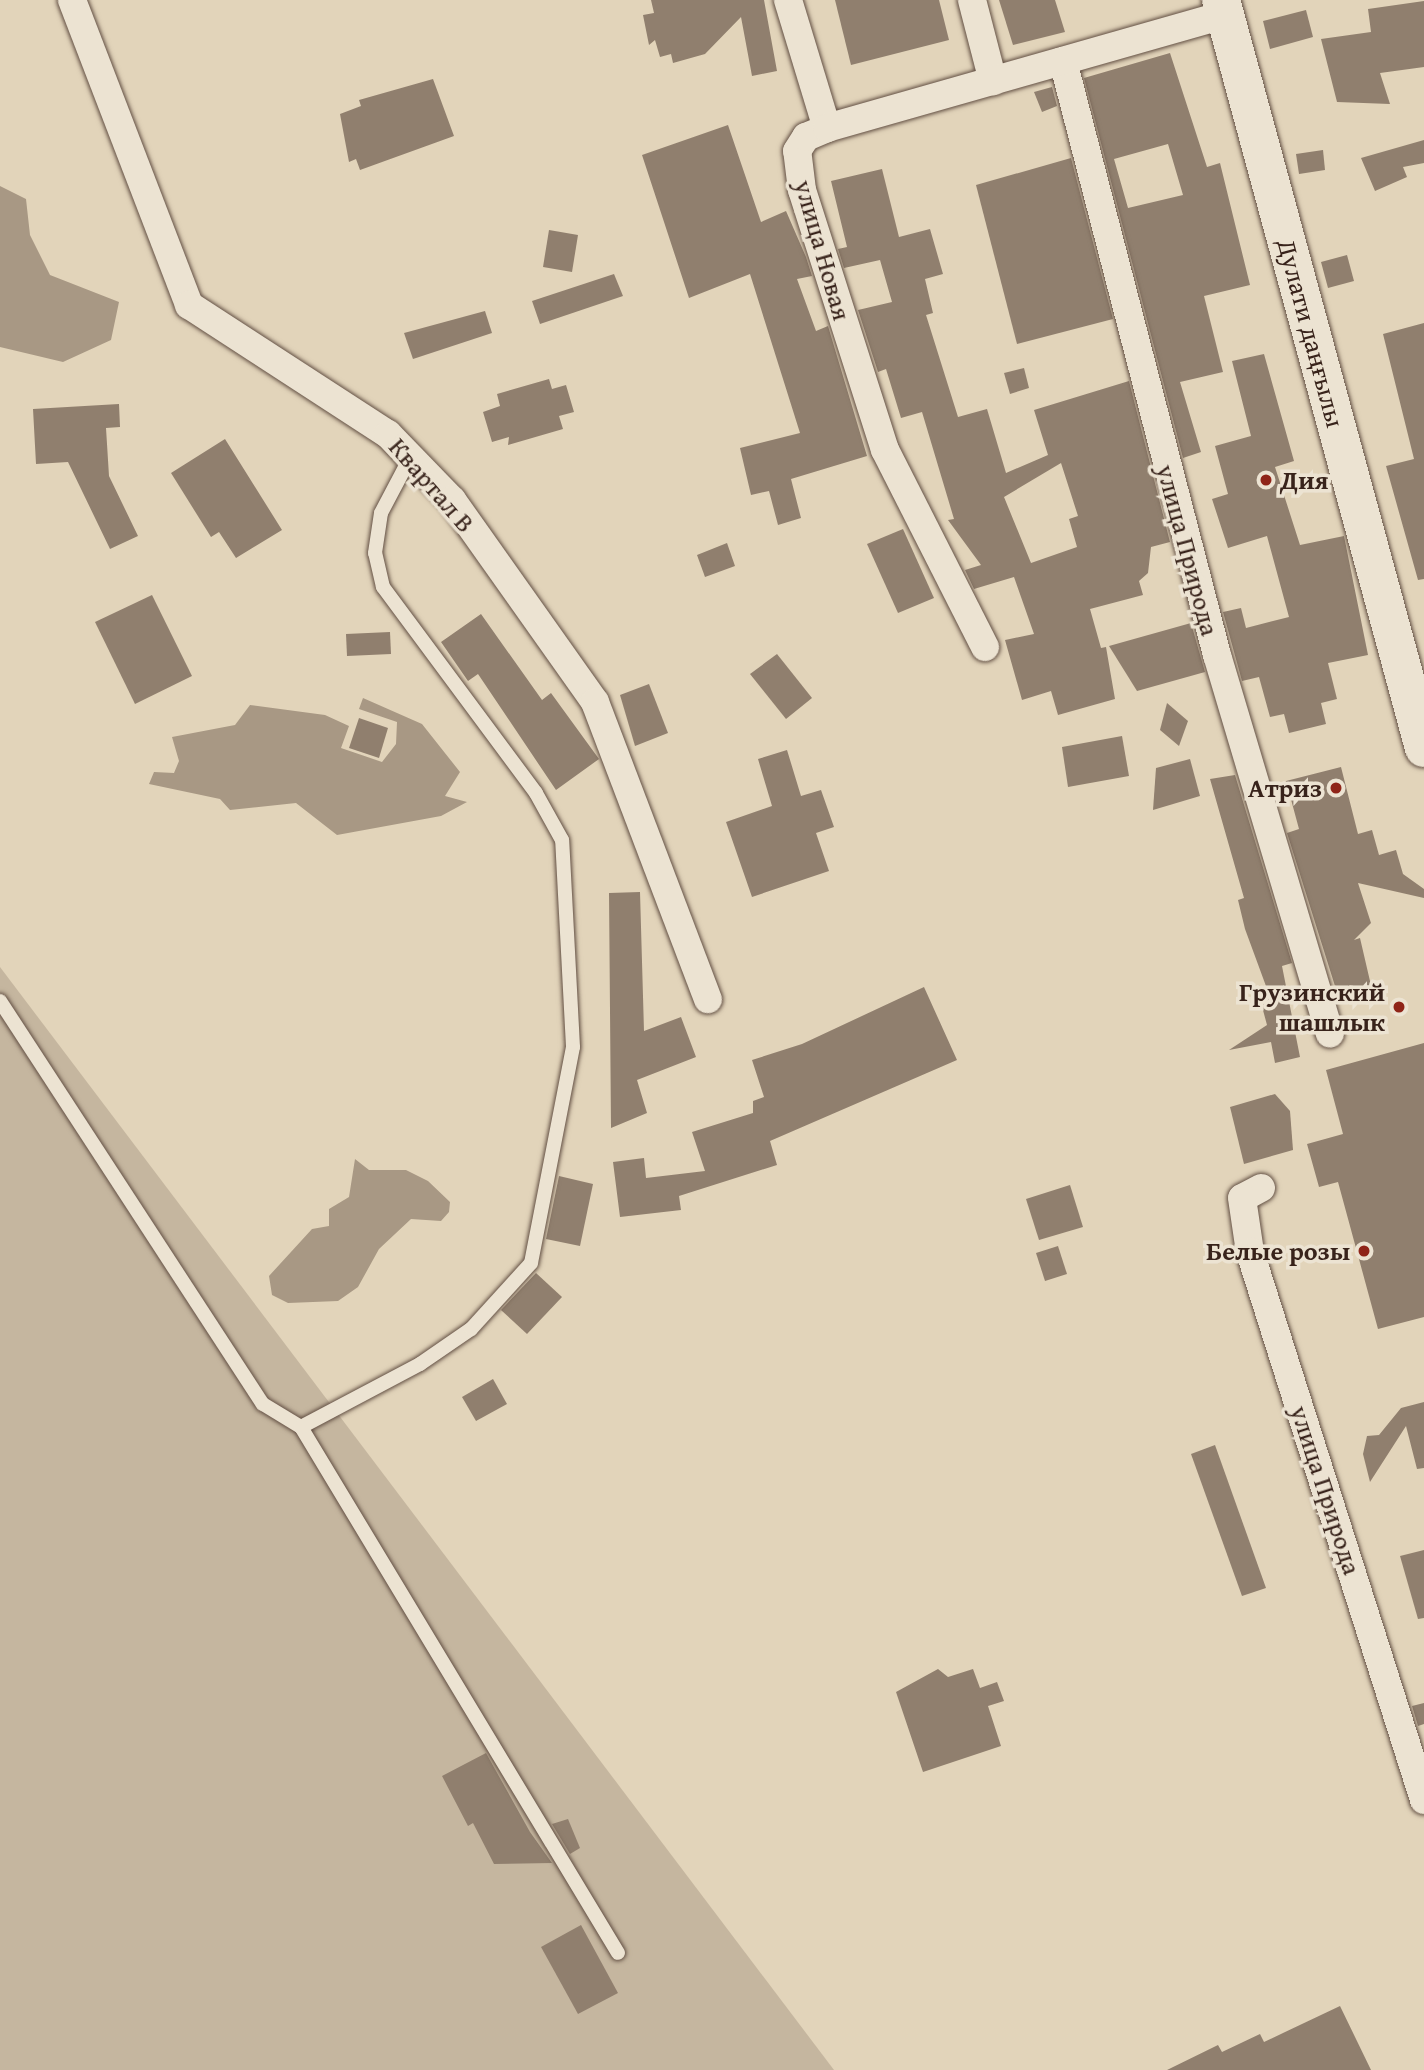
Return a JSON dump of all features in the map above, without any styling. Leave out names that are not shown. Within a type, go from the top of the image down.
[{"type":"main road","name":"Дулати даңғылы","points":[[1223,7],[1418,697],[1424,748]]},
{"type":"street","name":"Квартал В","points":[[72,0],[189,305],[388,433],[452,500],[595,702],[708,999]]},
{"type":"street","points":[[788,0],[827,128]]},
{"type":"street","points":[[972,0],[993,81]]},
{"type":"street","name":"улица Новая","points":[[985,647],[886,450],[802,190],[797,151],[806,137],[827,128],[1063,61],[1223,7]]},
{"type":"street","name":"улица Природа","points":[[1063,61],[1206,616],[1330,1033]]},
{"type":"street","name":"улица Природа","points":[[1261,1188],[1242,1198],[1250,1252],[1424,1800]]},
{"type":"lane","points":[[301,1427],[420,1364],[471,1329],[531,1263],[573,1047],[562,840],[536,793],[383,587],[375,554],[381,513],[411,456]]},
{"type":"lane","points":[[0,1001],[263,1404],[301,1427],[618,1954]]},
{"type":"shaded area","points":[[0,186],[26,199],[30,235],[50,275],[119,302],[111,340],[63,362],[0,347]]},
{"type":"shaded area","points":[[363,698],[422,724],[460,772],[445,796],[467,802],[441,816],[337,835],[296,803],[230,810],[220,799],[149,784],[154,772],[174,773],[179,761],[172,737],[235,725],[250,705],[325,715],[349,726],[341,748],[382,762],[396,744],[397,722],[359,709]]},
{"type":"shaded area","points":[[0,967],[834,2070],[0,2070]]},
{"type":"shaded area","points":[[355,1159],[369,1170],[406,1170],[428,1181],[450,1202],[449,1212],[441,1221],[411,1219],[379,1249],[358,1287],[338,1301],[288,1303],[272,1295],[269,1276],[312,1229],[329,1226],[329,1209],[349,1197]]},
{"type":"building","points":[[651,0],[764,0],[777,71],[752,76],[741,17],[705,54],[673,63],[671,54],[660,57],[655,40],[649,45],[643,15],[654,13]]},
{"type":"building","points":[[835,0],[939,0],[949,40],[851,65]]},
{"type":"building","points":[[999,0],[1055,0],[1065,32],[1013,45]]},
{"type":"building","points":[[1424,1],[1424,67],[1380,73],[1390,104],[1337,102],[1321,39],[1371,32],[1368,9]]},
{"type":"building","points":[[1306,10],[1313,37],[1270,49],[1263,21]]},
{"type":"building","points":[[1170,53],[1207,167],[1220,163],[1250,285],[1204,296],[1223,372],[1180,382],[1201,452],[1183,458],[1084,78]],"holes":[[[1168,144],[1183,195],[1128,208],[1114,159]]]},
{"type":"building","points":[[433,79],[454,136],[360,170],[356,159],[349,162],[340,114],[361,106],[359,100]]},
{"type":"building","points":[[1052,87],[1057,106],[1042,112],[1034,92]]},
{"type":"building","points":[[728,125],[761,222],[786,211],[806,257],[812,276],[797,279],[816,331],[828,326],[867,456],[791,479],[801,518],[778,525],[769,491],[751,495],[740,448],[800,433],[750,274],[689,298],[642,155]]},
{"type":"building","points":[[1424,140],[1424,163],[1403,167],[1407,177],[1375,191],[1361,158]]},
{"type":"building","points":[[1323,150],[1325,170],[1299,174],[1296,154]]},
{"type":"building","points":[[1071,158],[1113,319],[1017,344],[976,185]]},
{"type":"building","points":[[882,169],[899,237],[930,229],[943,274],[925,279],[933,313],[926,315],[958,417],[987,409],[1006,473],[1048,455],[1034,410],[1129,381],[1170,542],[1151,547],[1148,573],[1139,581],[1143,595],[1090,609],[1101,648],[1106,647],[1115,699],[1058,715],[1051,691],[1022,700],[1005,640],[1034,634],[1014,577],[974,589],[965,570],[981,565],[948,520],[954,519],[922,412],[901,418],[886,369],[878,372],[858,310],[892,302],[880,260],[844,268],[838,249],[847,247],[831,181]],"holes":[[[1061,463],[1078,516],[1069,519],[1077,547],[1031,563],[1004,497]]]},
{"type":"building","points":[[549,230],[578,235],[572,272],[543,267]]},
{"type":"building","points":[[1347,255],[1354,281],[1328,288],[1321,262]]},
{"type":"building","points":[[614,274],[623,296],[540,324],[532,301]]},
{"type":"building","points":[[485,311],[492,333],[413,359],[404,333]]},
{"type":"building","points":[[1424,323],[1424,579],[1418,580],[1386,466],[1414,459],[1383,334]]},
{"type":"building","points":[[1264,354],[1294,461],[1275,467],[1300,545],[1344,536],[1368,655],[1328,663],[1337,699],[1321,703],[1326,724],[1289,733],[1284,714],[1270,717],[1259,677],[1242,681],[1223,612],[1241,608],[1246,628],[1289,617],[1267,536],[1228,548],[1212,499],[1228,494],[1215,446],[1251,436],[1232,361]]},
{"type":"building","points":[[1024,368],[1029,388],[1010,394],[1004,373]]},
{"type":"building","points":[[549,379],[552,389],[566,385],[574,412],[559,416],[563,429],[508,445],[509,437],[492,442],[483,412],[500,406],[497,394]]},
{"type":"building","points":[[119,404],[120,427],[106,428],[109,476],[138,536],[110,549],[68,462],[36,464],[33,409]]},
{"type":"building","points":[[225,439],[282,530],[236,558],[219,532],[211,537],[171,473]]},
{"type":"building","points":[[903,529],[934,598],[898,613],[867,544]]},
{"type":"building","points":[[727,543],[735,566],[705,577],[697,555]]},
{"type":"building","points":[[152,595],[192,676],[135,704],[95,622]]},
{"type":"building","points":[[481,614],[542,700],[551,693],[599,759],[556,790],[478,674],[468,681],[441,642]]},
{"type":"building","points":[[1191,623],[1205,672],[1137,691],[1109,646]]},
{"type":"building","points":[[390,632],[391,654],[347,656],[346,634]]},
{"type":"building","points":[[777,654],[812,698],[786,719],[750,674]]},
{"type":"building","points":[[649,684],[668,733],[635,746],[620,695]]},
{"type":"building","points":[[1167,703],[1188,721],[1179,746],[1160,730]]},
{"type":"building","points":[[359,718],[388,728],[379,758],[349,748]]},
{"type":"building","points":[[1122,736],[1129,776],[1068,787],[1062,747]]},
{"type":"building","points":[[787,750],[801,796],[821,790],[834,827],[816,833],[829,871],[752,897],[726,822],[772,806],[758,759]]},
{"type":"building","points":[[1190,759],[1200,796],[1153,810],[1156,768]]},
{"type":"building","points":[[1341,767],[1358,834],[1372,830],[1379,855],[1396,850],[1403,874],[1424,889],[1424,898],[1358,883],[1371,923],[1354,940],[1360,938],[1373,994],[1340,1002],[1287,833],[1299,829],[1286,781]]},
{"type":"building","points":[[1235,775],[1292,963],[1282,966],[1300,1057],[1275,1063],[1271,1042],[1229,1050],[1267,1025],[1260,999],[1270,997],[1245,929],[1238,900],[1244,898],[1210,779]]},
{"type":"building","points":[[640,892],[644,1031],[681,1017],[696,1057],[637,1080],[647,1113],[611,1128],[609,893]]},
{"type":"building","points":[[924,987],[957,1060],[770,1141],[777,1165],[679,1196],[681,1210],[620,1217],[613,1162],[644,1158],[646,1178],[705,1171],[692,1132],[753,1113],[753,1101],[764,1097],[752,1060],[802,1044]]},
{"type":"building","points":[[1424,1043],[1424,1317],[1378,1329],[1338,1182],[1319,1187],[1307,1144],[1343,1134],[1326,1070]]},
{"type":"building","points":[[1275,1094],[1290,1111],[1293,1150],[1244,1164],[1230,1107]]},
{"type":"building","points":[[559,1176],[593,1184],[580,1246],[546,1239]]},
{"type":"building","points":[[1070,1185],[1083,1227],[1039,1240],[1026,1199]]},
{"type":"building","points":[[1058,1246],[1067,1274],[1045,1281],[1036,1253]]},
{"type":"building","points":[[536,1273],[562,1297],[527,1334],[501,1310]]},
{"type":"building","points":[[493,1379],[507,1404],[476,1421],[462,1397]]},
{"type":"building","points":[[1424,1402],[1424,1468],[1417,1469],[1406,1426],[1370,1482],[1363,1454],[1367,1436],[1379,1435],[1401,1408]]},
{"type":"building","points":[[1215,1445],[1266,1588],[1242,1596],[1191,1454]]},
{"type":"building","points":[[1424,1550],[1424,1618],[1418,1619],[1400,1556]]},
{"type":"building","points":[[938,1669],[948,1677],[973,1669],[980,1688],[997,1682],[1004,1701],[988,1706],[1001,1746],[923,1772],[896,1692]]},
{"type":"building","points":[[1424,1703],[1424,1724],[1418,1726],[1412,1706]]},
{"type":"building","points":[[486,1753],[530,1832],[552,1863],[494,1864],[473,1823],[468,1826],[442,1776]]},
{"type":"building","points":[[568,1819],[580,1848],[570,1854],[552,1824]]},
{"type":"building","points":[[581,1925],[618,1993],[578,2014],[541,1947]]},
{"type":"building","points":[[1340,2006],[1371,2070],[1167,2070],[1218,2045],[1222,2052],[1260,2034],[1264,2042]]},
{"type":"place","name":"Дия","points":[[1266,480]]},
{"type":"place","name":"Атриз","points":[[1336,788]]},
{"type":"place","name":"Грузинский шашлык","points":[[1399,1007]]},
{"type":"place","name":"Белые розы","points":[[1364,1251]]}]
